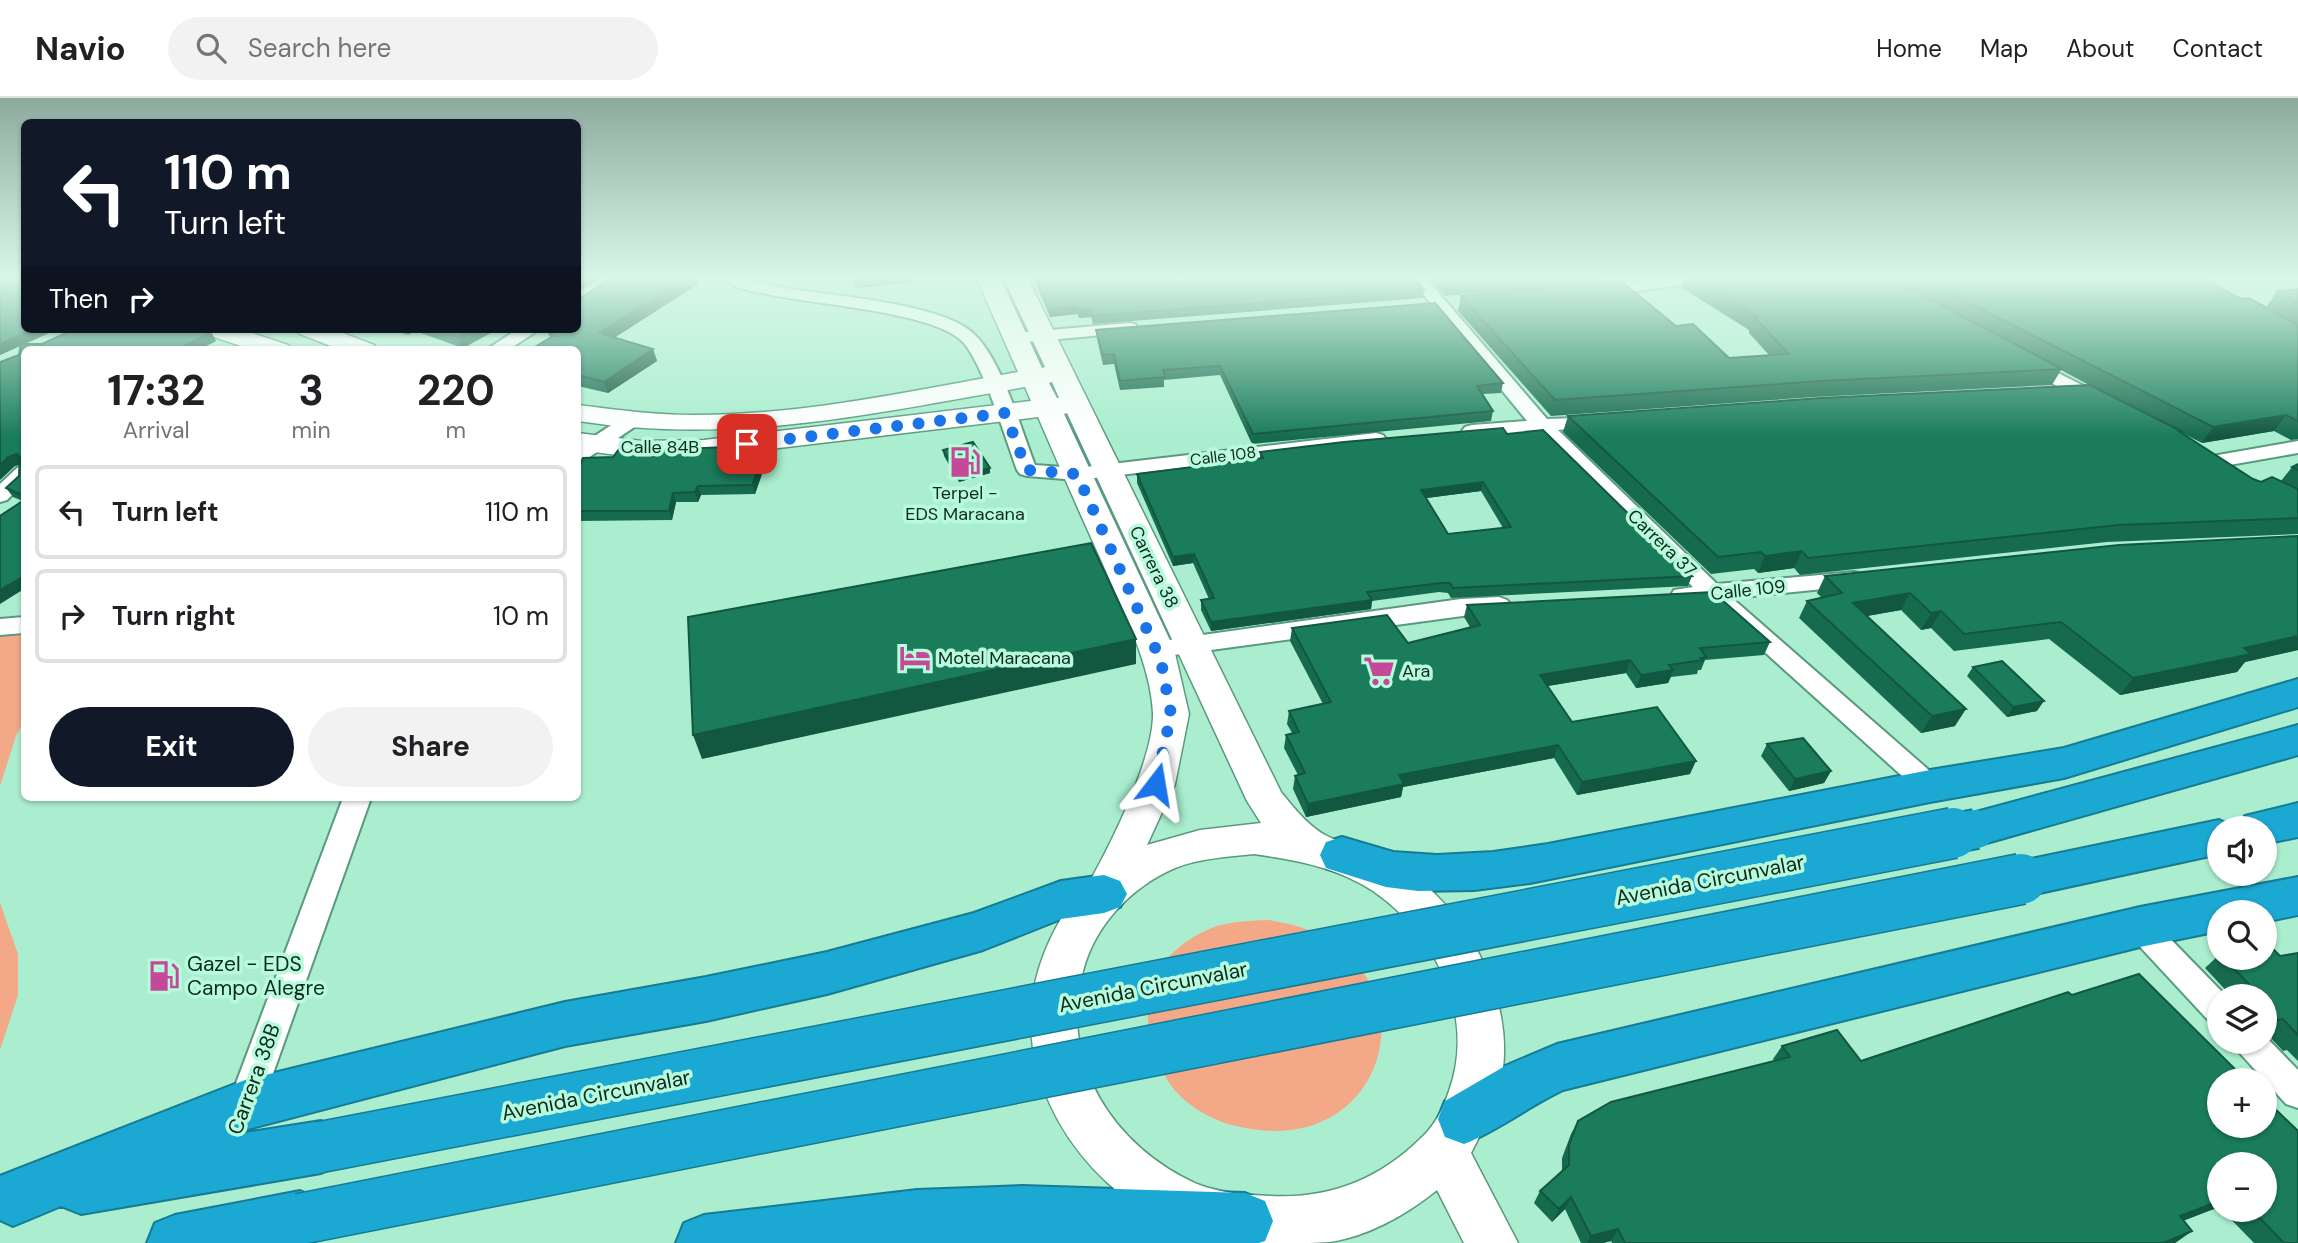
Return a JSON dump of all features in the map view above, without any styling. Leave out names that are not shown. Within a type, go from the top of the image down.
[{"type":"highway","points":[[1326,850],[1399,871],[1485,872],[1930,786],[2064,763],[2298,693]]},
{"type":"highway","name":"Avenida Circunvalar","points":[[6,1200],[321,1147],[1976,829],[2298,740]]},
{"type":"highway","points":[[2064,763],[2192,770]]},
{"type":"highway","points":[[2277,824],[2298,820]]},
{"type":"highway","points":[[176,1243],[2021,879],[2207,839]]},
{"type":"highway","points":[[6,1200],[245,1105],[565,1024],[706,999],[827,973],[984,930],[1014,916],[1061,900],[1104,894]]},
{"type":"highway","points":[[1454,1135],[1522,1083],[1557,1069],[2140,927],[2298,896]]},
{"type":"highway","points":[[704,1243],[917,1218],[1022,1214],[1265,1232]]},
{"type":"main road","name":"Carrera 38","points":[[1024,330],[1093,472],[1192,645],[1266,801],[1280,819],[1326,850]]},
{"type":"main road","name":"Carrera 38","points":[[1027,330],[1028,337]]},
{"type":"main road","points":[[225,333],[261,346]]},
{"type":"main road","points":[[320,333],[354,346]]},
{"type":"main road","name":"Calle 84B","points":[[581,412],[632,420],[706,422],[811,414],[1046,375]]},
{"type":"main road","name":"Calle 84B","points":[[583,448],[693,448],[775,442],[1060,406]]},
{"type":"main road","name":"Carrera 38","points":[[1093,472],[1157,649],[1171,714],[1156,784],[1104,894]]},
{"type":"main road","points":[[1254,838],[1326,850],[1390,881],[1430,917],[1461,961],[1478,1012],[1480,1066],[1454,1135],[1406,1186],[1358,1211],[1265,1232],[1183,1203],[1129,1170],[1088,1127],[1062,1078],[1051,1026],[1057,976],[1075,932],[1104,894],[1147,863],[1199,844],[1254,838]]},
{"type":"main road","points":[[1454,1135],[1492,1243]]},
{"type":"street","points":[[956,330],[967,336],[983,356],[1005,413]]},
{"type":"street","points":[[1028,337],[1109,330]]},
{"type":"street","name":"Carrera 37","points":[[1461,330],[1541,425],[1714,594],[1930,786]]},
{"type":"street","points":[[502,346],[524,333]]},
{"type":"street","points":[[2010,354],[2119,411]]},
{"type":"street","points":[[2042,394],[2082,392]]},
{"type":"street","name":"Calle 108","points":[[1005,413],[1027,470],[1093,472],[1396,438]]},
{"type":"street","points":[[1449,433],[1623,419]]},
{"type":"street","points":[[583,448],[632,420]]},
{"type":"street","points":[[2241,474],[2212,458],[2298,447]]},
{"type":"street","points":[[0,496],[21,474]]},
{"type":"street","name":"Calle 109","points":[[1661,597],[1714,594],[1877,576]]},
{"type":"street","points":[[1157,649],[1461,607],[1515,604]]},
{"type":"street","points":[[0,626],[21,625]]},
{"type":"street","name":"Carrera 38B","points":[[222,1163],[356,801]]},
{"type":"street","points":[[2140,927],[2207,997]]},
{"type":"street","points":[[2261,1054],[2298,1093]]},
{"type":"shaded area","points":[[21,634],[21,727],[0,786],[0,636]]},
{"type":"shaded area","points":[[0,903],[18,954],[18,995],[0,1050]]},
{"type":"shaded area","points":[[1269,920],[1300,927],[1343,951],[1370,984],[1381,1021],[1377,1059],[1360,1092],[1330,1118],[1288,1130],[1236,1126],[1195,1108],[1178,1094],[1165,1076],[1149,1033],[1150,992],[1157,974],[1169,957],[1186,942],[1214,927]]},
{"type":"building","points":[[0,330],[21,330],[24,333],[0,344]]},
{"type":"building","points":[[603,330],[599,333],[653,349],[604,382],[581,376],[581,346],[537,346],[553,336],[551,333]]},
{"type":"building","points":[[1096,330],[1458,330],[1503,383],[1477,386],[1493,411],[1253,434],[1220,366],[1163,370],[1165,377],[1120,381],[1114,354],[1103,355]]},
{"type":"building","points":[[1492,330],[1700,330],[1729,358],[1789,354],[1767,330],[1989,330],[2062,369],[1821,381],[1555,400]]},
{"type":"building","points":[[2023,330],[2298,330],[2298,421],[2286,415],[2213,427]]},
{"type":"building","points":[[66,333],[209,333],[184,346],[21,346],[21,495],[6,488],[19,476],[20,457],[17,454],[8,457],[0,465],[0,362],[19,355],[21,344],[42,344]]},
{"type":"building","points":[[447,333],[465,333],[458,337]]},
{"type":"building","points":[[2090,385],[2183,432],[2180,432],[2253,479],[2261,482],[2272,477],[2298,489],[2298,518],[2118,525],[1808,558],[1802,551],[1765,556],[1761,552],[1718,557],[1568,416],[1821,398]]},
{"type":"building","points":[[1503,428],[1507,434],[1543,430],[1692,576],[1453,588],[1450,583],[1441,583],[1367,592],[1372,600],[1211,622],[1201,600],[1214,598],[1194,554],[1173,557],[1137,474],[1263,458],[1260,452]],"holes":[[[1483,482],[1511,527],[1448,534],[1421,490]]]},
{"type":"building","name":"Terpel - EDS Maracana","points":[[973,442],[990,468],[959,476],[943,450]]},
{"type":"building","points":[[725,447],[719,462],[761,461],[752,485],[698,486],[695,492],[673,493],[669,511],[581,511],[583,458],[613,457],[619,449],[638,451]]},
{"type":"building","points":[[21,502],[21,578],[0,590],[0,516]]},
{"type":"building","points":[[2298,536],[2298,636],[2244,648],[2251,654],[2133,678],[2061,622],[1964,634],[1941,611],[1931,613],[1910,593],[1853,603],[1966,709],[1932,716],[1807,601],[1842,593],[1825,576],[2119,545]]},
{"type":"building","name":"Motel Maracana","points":[[1091,543],[1136,639],[693,735],[688,617]]},
{"type":"building","points":[[1713,592],[1770,642],[1700,648],[1706,657],[1701,658],[1703,660],[1669,665],[1673,670],[1641,675],[1630,660],[1540,675],[1572,722],[1657,707],[1696,761],[1582,782],[1558,745],[1399,775],[1404,784],[1308,804],[1295,776],[1305,773],[1286,735],[1299,732],[1289,711],[1331,702],[1292,628],[1387,615],[1408,643],[1480,625],[1467,605]]},
{"type":"building","points":[[2002,661],[2044,701],[2013,707],[1973,667]]},
{"type":"building","points":[[1803,738],[1831,771],[1795,779],[1767,744]]},
{"type":"building","points":[[2277,953],[2280,956],[2298,953],[2298,1035],[2283,1019],[2277,1019],[2277,984],[2249,984],[2235,970],[2277,970]]},
{"type":"building","points":[[2139,974],[2207,1041],[2207,1054],[2220,1054],[2234,1068],[2207,1068],[2207,1138],[2277,1138],[2277,1111],[2298,1131],[2298,1243],[2284,1243],[2264,1222],[2277,1222],[2277,1152],[2207,1152],[2207,1206],[2180,1216],[2192,1231],[2163,1243],[1625,1243],[1618,1229],[1591,1236],[1571,1197],[1559,1209],[1540,1191],[1569,1165],[1569,1145],[1578,1121],[1611,1102],[1790,1057],[1782,1046],[1837,1030],[1861,1061],[2068,992],[2072,995]]},
{"type":"place","name":"Terpel - EDS Maracana","points":[[965,462]]},
{"type":"place","name":"Motel Maracana","points":[[915,658]]},
{"type":"place","name":"Ara","points":[[1379,671]]},
{"type":"place","name":"Gazel - EDS Campo Alegre","points":[[164,976]]},
{"type":"route","points":[[747,444],[1005,413],[1027,470],[1077,474],[1157,649],[1171,714],[1156,784]]}]
